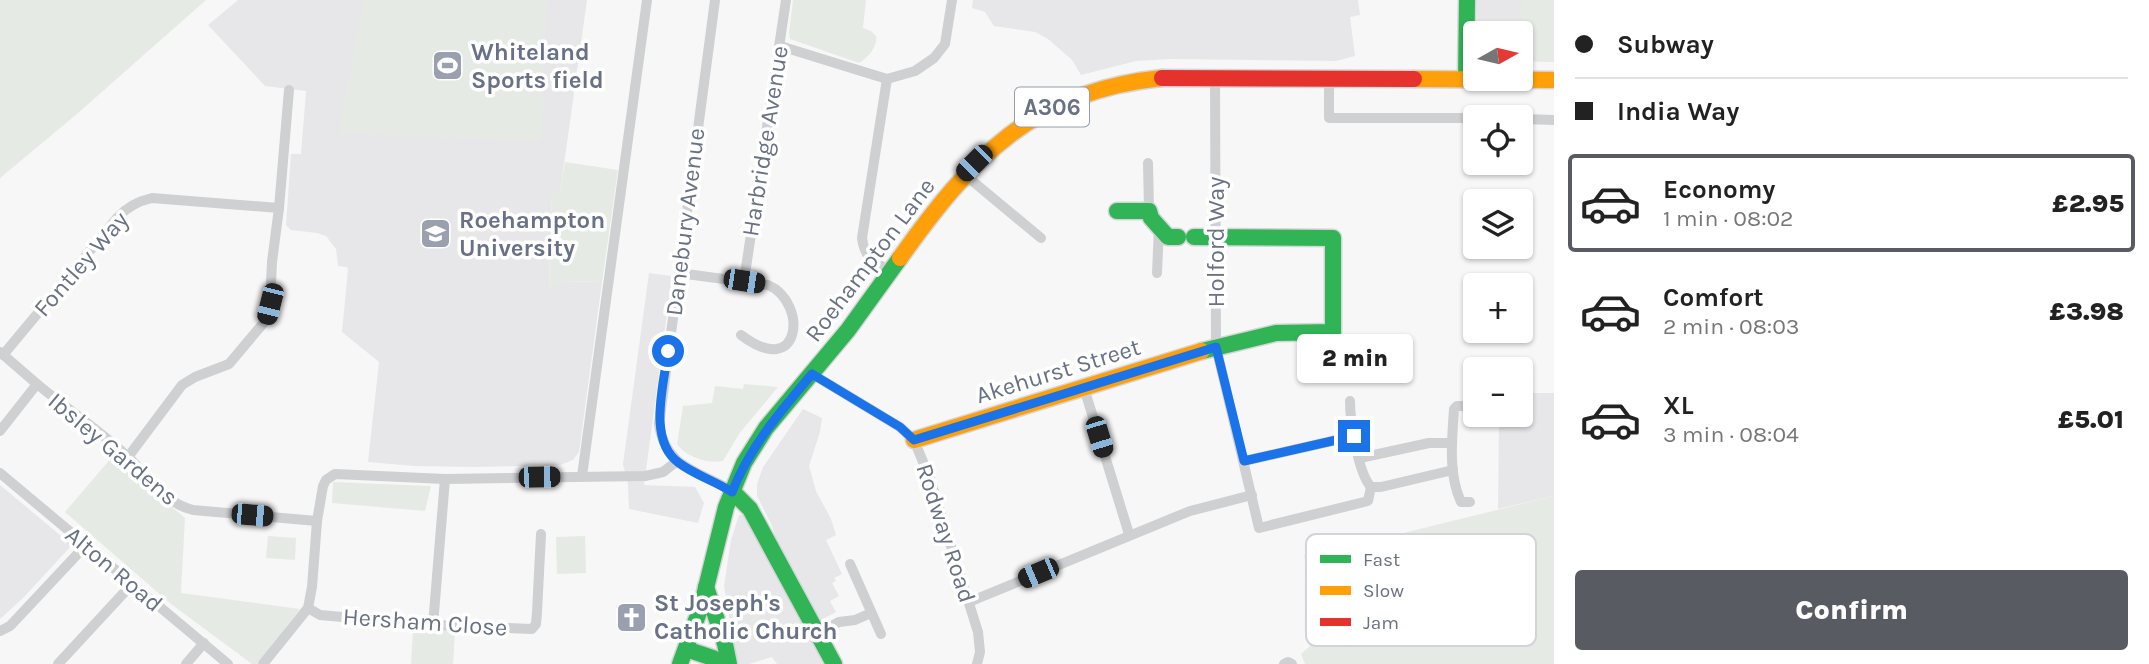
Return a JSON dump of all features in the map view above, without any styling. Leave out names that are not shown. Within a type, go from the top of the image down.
[{"type":"main road","points":[[1467,0],[1467,21]]},
{"type":"main road","name":"Roehampton Lane","points":[[683,656],[706,587],[732,492],[744,463],[758,440],[849,328],[924,223],[964,174],[1007,133],[1034,115],[1079,95],[1135,80],[1175,76],[1463,79]]},
{"type":"main road","name":"Roehampton Lane","points":[[1533,79],[1554,79]]},
{"type":"main road","points":[[1117,211],[1149,211],[1151,218],[1168,237],[1178,237]]},
{"type":"main road","points":[[1194,237],[1216,237]]},
{"type":"main road","name":"Akehurst Street","points":[[914,440],[1216,347],[1276,333],[1333,332],[1332,238],[1216,237]]},
{"type":"main road","points":[[732,492],[750,509],[834,664]]},
{"type":"main road","points":[[706,587],[729,664]]},
{"type":"main road","points":[[683,656],[713,658],[719,664]]},
{"type":"street","points":[[582,476],[647,0]]},
{"type":"street","name":"Danebury Avenue","points":[[676,461],[663,440],[659,424],[715,0]]},
{"type":"street","name":"Harbridge Avenue","points":[[744,281],[786,0]]},
{"type":"street","points":[[780,46],[887,79],[915,71],[934,58],[945,44],[952,0]]},
{"type":"street","name":"Holford Way","points":[[1215,77],[1216,347],[1259,528],[1368,501],[1371,487]]},
{"type":"street","points":[[1329,77],[1329,118],[1463,118]]},
{"type":"street","points":[[887,79],[862,238],[864,251],[870,259],[890,271]]},
{"type":"street","points":[[128,457],[182,385],[229,364],[266,320],[270,304],[289,90]]},
{"type":"street","points":[[1533,119],[1554,120]]},
{"type":"street","points":[[1148,163],[1149,211]]},
{"type":"street","points":[[964,174],[1041,238]]},
{"type":"street","name":"Fontley Way","points":[[2,354],[125,209],[152,198],[279,208]]},
{"type":"street","points":[[1157,273],[1159,228]]},
{"type":"street","points":[[679,273],[768,285],[779,291],[790,307],[793,328],[789,344],[779,349],[757,347],[741,335]]},
{"type":"street","name":"Ibsley Gardens","points":[[2,354],[128,457],[149,482],[182,508],[317,520]]},
{"type":"street","name":"Rodway Road","points":[[812,374],[900,427],[914,440],[930,479],[978,632],[980,652],[977,664]]},
{"type":"street","name":"Ibsley Gardens","points":[[0,431],[37,384]]},
{"type":"street","points":[[1084,388],[1129,534]]},
{"type":"street","points":[[1350,401],[1354,436],[1365,481],[1371,487],[1453,470]]},
{"type":"street","points":[[1463,406],[1454,409],[1453,470],[1461,502],[1470,502]]},
{"type":"street","points":[[1244,461],[1354,436]]},
{"type":"street","points":[[1360,458],[1429,443],[1452,443]]},
{"type":"street","points":[[263,664],[308,608],[323,486],[326,480],[335,474],[445,479],[656,475],[676,461],[732,492]]},
{"type":"street","name":"Alton Road","points":[[0,472],[228,664]]},
{"type":"street","points":[[433,625],[445,479]]},
{"type":"street","points":[[969,602],[1190,510],[1252,495]]},
{"type":"street","name":"Hersham Close","points":[[308,608],[320,615],[433,625],[532,629],[536,624],[541,534]]},
{"type":"street","points":[[0,631],[9,626],[86,545]]},
{"type":"street","points":[[850,564],[880,634]]},
{"type":"street","points":[[58,664],[132,584]]},
{"type":"street","points":[[817,634],[839,622],[855,620],[871,613]]},
{"type":"street","points":[[186,664],[204,643]]},
{"type":"street","points":[[1284,664],[1292,664]]},
{"type":"shaded area","points":[[0,0],[206,0],[0,178]]},
{"type":"shaded area","name":"Roehampton University","points":[[238,0],[587,0],[560,193],[555,192],[552,195],[549,287],[563,281],[602,282],[579,452],[573,460],[560,465],[474,467],[368,462],[379,362],[342,332],[348,269],[338,266],[336,249],[326,236],[291,230],[286,225],[291,154],[301,154],[306,91],[265,86],[208,25]]},
{"type":"shaded area","name":"Whiteland Sports field","points":[[364,0],[547,0],[541,141],[339,133]]},
{"type":"shaded area","points":[[793,0],[866,0],[863,28],[876,36],[872,51],[859,63],[790,39]]},
{"type":"shaded area","points":[[973,0],[1358,0],[1360,15],[1350,17],[1355,56],[1336,61],[1171,59],[1136,61],[1081,75],[1072,60],[1048,39],[1035,32],[994,26],[985,12],[972,8]]},
{"type":"shaded area","points":[[1476,0],[1554,0],[1554,62],[1533,61],[1533,21],[1477,21]]},
{"type":"shaded area","points":[[1522,0],[1554,0],[1554,62],[1533,61],[1533,21],[1520,21]]},
{"type":"shaded area","points":[[565,162],[618,170],[602,282],[563,281],[560,285],[549,288],[552,194],[560,192]]},
{"type":"shaded area","points":[[649,273],[672,276],[644,485],[695,487],[704,503],[698,523],[629,509],[628,485],[623,464]]},
{"type":"shaded area","points":[[744,384],[778,387],[739,434],[723,461],[698,459],[681,449],[677,444],[683,406],[712,403],[715,386],[743,389]]},
{"type":"shaded area","points":[[1533,393],[1554,393],[1554,496],[1498,509],[1499,427],[1533,427]]},
{"type":"shaded area","points":[[803,409],[822,418],[809,466],[816,491],[836,535],[826,540],[842,574],[834,578],[836,581],[832,583],[839,596],[830,601],[836,612],[821,620],[780,551],[772,526],[757,496],[757,484],[763,467]]},
{"type":"shaded area","points":[[112,457],[185,518],[181,593],[300,609],[257,664],[252,664],[171,604],[65,512]]},
{"type":"shaded area","points":[[333,482],[431,486],[425,511],[332,503]]},
{"type":"shaded area","points":[[0,485],[72,545],[0,619]]},
{"type":"shaded area","points":[[1554,496],[1554,664],[1305,664],[1301,654],[1310,646],[1536,646],[1536,534],[1399,534]]},
{"type":"shaded area","points":[[746,514],[823,664],[777,664],[772,657],[749,664],[737,664],[724,586],[731,540],[739,515]]},
{"type":"shaded area","points":[[268,536],[296,538],[295,560],[266,558]]},
{"type":"shaded area","points":[[585,536],[586,573],[557,574],[556,537]]},
{"type":"shaded area","points":[[413,629],[455,631],[453,664],[411,664]]},
{"type":"traffic: fast","points":[[1467,0],[1467,21]]},
{"type":"traffic: fast","points":[[1117,211],[1149,211],[1151,218],[1168,237],[1178,237]]},
{"type":"traffic: fast","points":[[1194,237],[1333,238],[1333,332],[1276,333],[1202,351]]},
{"type":"traffic: fast","points":[[680,664],[702,604],[726,507],[744,463],[766,428],[848,330],[900,258]]},
{"type":"traffic: fast","points":[[732,491],[750,509],[834,664]]},
{"type":"traffic: fast","points":[[706,587],[729,664]]},
{"type":"traffic: fast","points":[[686,649],[713,658],[719,664]]},
{"type":"traffic: slow","points":[[900,258],[953,190],[1009,135],[1041,114],[1077,98],[1117,85],[1162,78]]},
{"type":"traffic: slow","points":[[1414,79],[1554,80]]},
{"type":"traffic: slow","points":[[914,440],[1202,351]]},
{"type":"traffic: jam","points":[[1162,78],[1414,79]]},
{"type":"place","name":"Whiteland Sports field","points":[[448,66]]},
{"type":"place","name":"Roehampton University","points":[[436,234]]},
{"type":"place","name":"St Joseph's Catholic Church","points":[[631,617]]},
{"type":"route","points":[[668,351],[659,424],[663,440],[676,461],[732,492],[744,463],[758,440],[812,374],[900,427],[914,440],[1216,347],[1244,461],[1354,436]]}]
